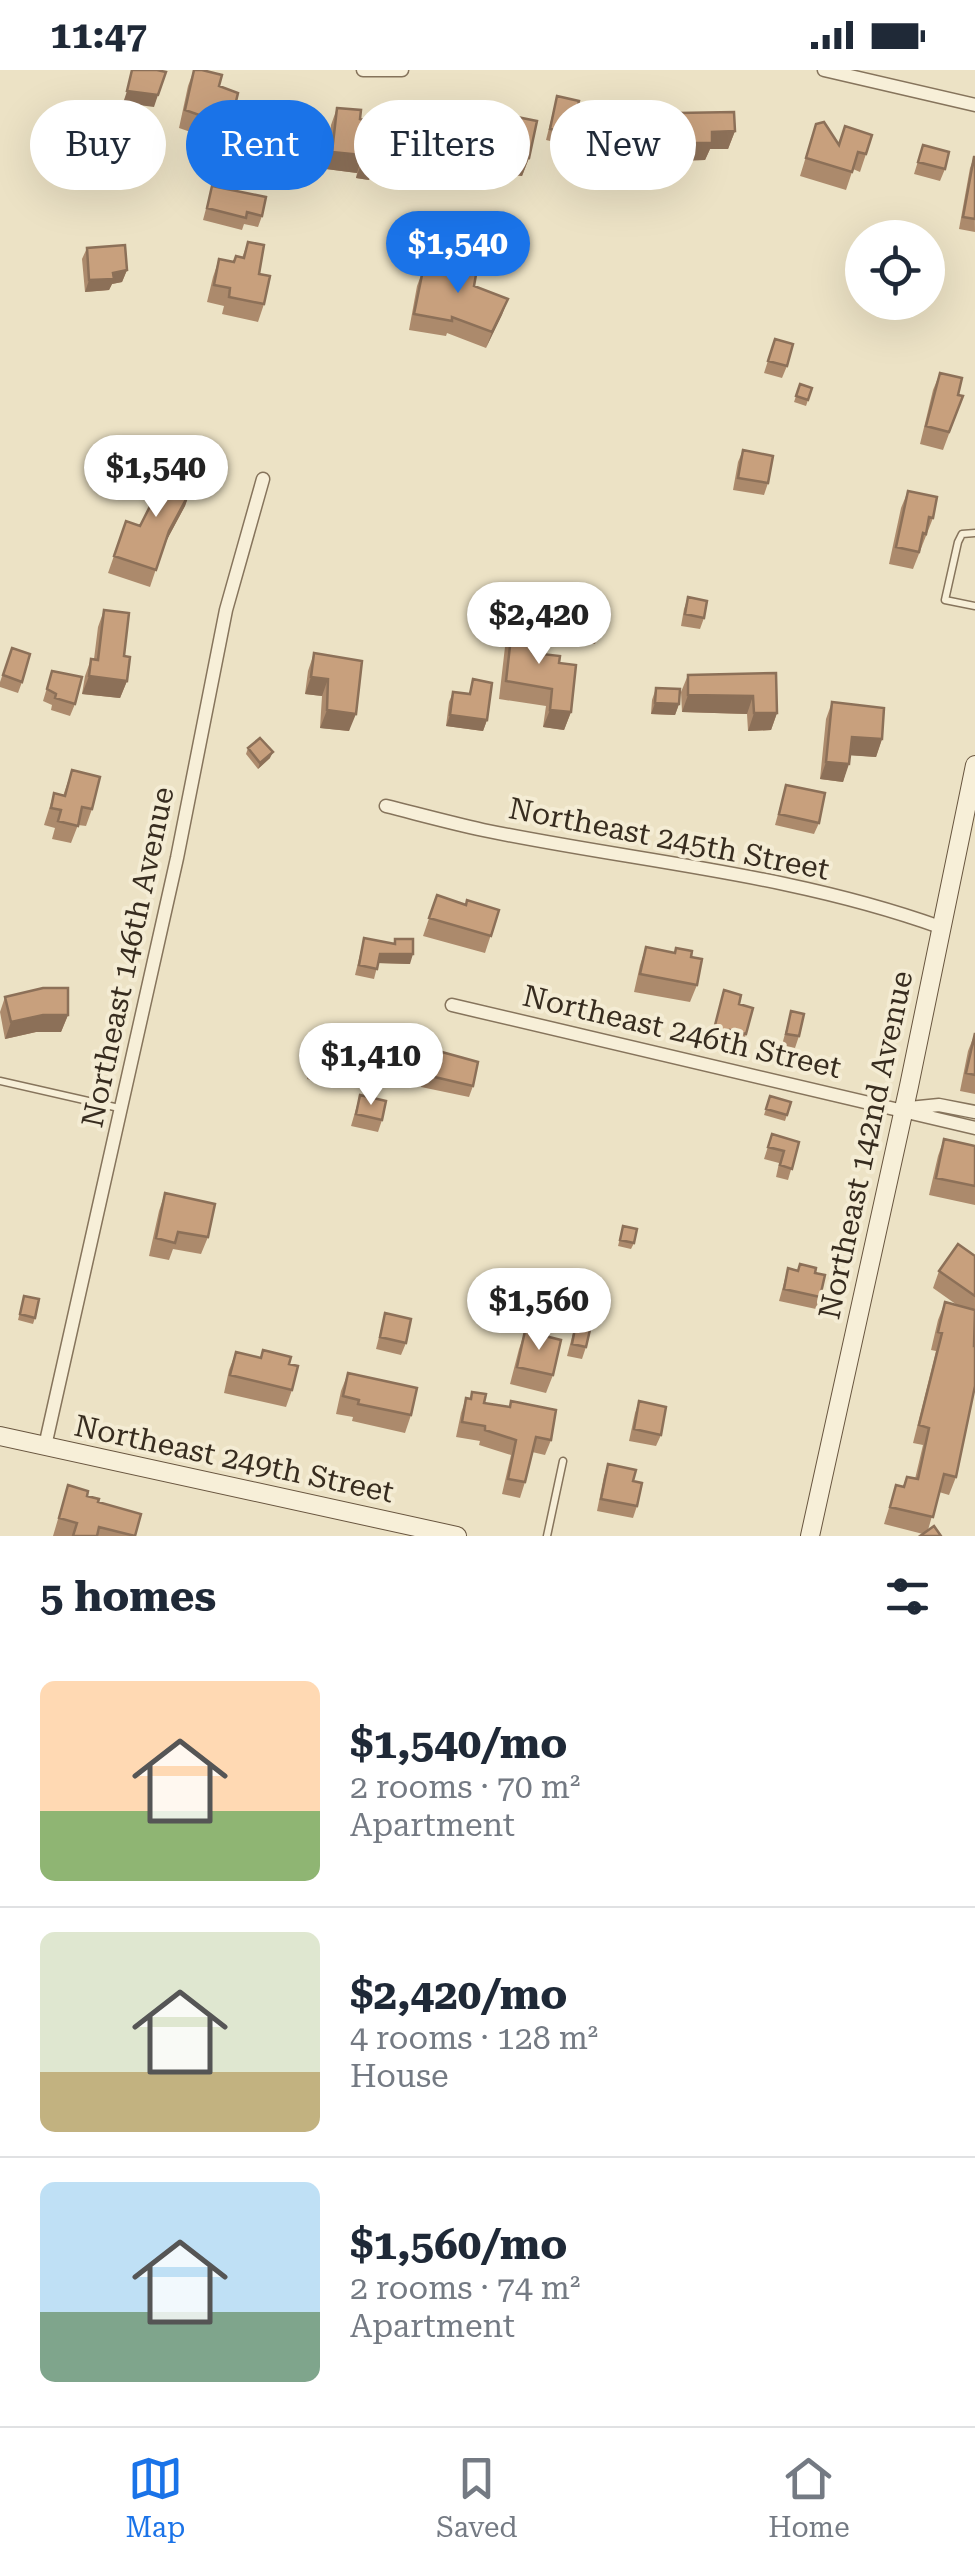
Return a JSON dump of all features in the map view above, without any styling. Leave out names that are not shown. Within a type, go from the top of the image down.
[{"type":"main road","name":"Northeast 142nd Avenue","points":[[810,1536],[975,765]]},
{"type":"main road","name":"Northeast 249th Street","points":[[0,1436],[457,1536]]},
{"type":"street","points":[[363,70],[402,70]]},
{"type":"street","points":[[824,70],[975,105]]},
{"type":"street","name":"Northeast 146th Avenue","points":[[45,1446],[177,858],[226,610],[264,480]]},
{"type":"street","name":"Northeast 245th Street","points":[[386,806],[484,830],[740,873],[875,904],[940,927]]},
{"type":"street","name":"Northeast 246th Street","points":[[452,1005],[902,1108]]},
{"type":"street","points":[[902,1108],[939,1105],[975,1112]]},
{"type":"street","points":[[902,1108],[975,1128]]},
{"type":"lane","points":[[975,533],[962,534],[958,542],[945,600],[975,606]]},
{"type":"lane","points":[[0,1081],[120,1108]]},
{"type":"lane","points":[[547,1536],[562,1460]]},
{"type":"building","points":[[132,70],[166,72],[158,95],[127,91]]},
{"type":"building","points":[[194,70],[222,75],[219,86],[238,93],[236,100],[187,100]]},
{"type":"building","points":[[337,108],[354,109],[354,154],[334,152]]},
{"type":"building","points":[[734,112],[735,131],[712,132],[712,143],[696,143],[696,113]]},
{"type":"building","points":[[530,120],[537,121],[530,153]]},
{"type":"building","points":[[824,122],[839,145],[845,126],[872,135],[866,154],[858,152],[852,172],[806,158],[816,124]]},
{"type":"building","points":[[923,145],[949,152],[945,169],[918,162]]},
{"type":"building","points":[[975,157],[975,219],[963,217]]},
{"type":"building","points":[[211,190],[266,197],[262,216],[247,212],[246,218],[207,208]]},
{"type":"building","points":[[248,242],[264,245],[259,274],[270,276],[264,304],[229,297],[230,288],[214,285],[219,259],[234,262],[236,256],[244,258]]},
{"type":"building","points":[[125,245],[127,270],[113,273],[114,279],[89,280],[87,248]]},
{"type":"building","points":[[447,256],[472,261],[471,267],[477,269],[474,286],[508,299],[492,332],[452,317],[452,321],[414,314],[423,270],[444,274]]},
{"type":"building","points":[[775,339],[793,344],[787,366],[768,361]]},
{"type":"building","points":[[940,373],[962,378],[958,395],[963,396],[949,432],[926,426]]},
{"type":"building","points":[[800,384],[812,388],[808,400],[796,396]]},
{"type":"building","points":[[743,450],[773,456],[768,483],[738,478]]},
{"type":"building","points":[[174,459],[195,470],[187,487],[191,490],[169,531],[156,570],[114,556],[126,521],[140,526]]},
{"type":"building","points":[[908,491],[937,497],[919,552],[896,547]]},
{"type":"building","points":[[688,597],[707,601],[704,618],[685,614]]},
{"type":"building","points":[[104,610],[129,613],[124,656],[130,657],[127,681],[89,676],[91,659],[98,660]]},
{"type":"building","points":[[513,620],[537,623],[533,653],[560,656],[559,663],[576,665],[571,712],[550,710],[552,689],[506,681]]},
{"type":"building","points":[[585,621],[600,624],[597,638],[582,636]]},
{"type":"building","points":[[12,648],[30,654],[22,682],[3,675]]},
{"type":"building","points":[[314,653],[362,661],[356,714],[327,710],[328,679],[311,677]]},
{"type":"building","points":[[52,671],[82,677],[75,704],[55,698],[56,694],[47,689]]},
{"type":"building","points":[[776,673],[777,713],[754,713],[753,696],[688,695],[688,675]]},
{"type":"building","points":[[473,679],[492,683],[487,720],[450,715],[453,692],[470,694]]},
{"type":"building","points":[[656,688],[680,689],[679,704],[655,703]]},
{"type":"building","points":[[832,702],[884,708],[882,739],[852,737],[849,764],[826,762]]},
{"type":"building","points":[[260,738],[273,752],[260,763],[248,748]]},
{"type":"building","points":[[72,770],[100,777],[92,809],[82,807],[78,826],[58,821],[61,810],[51,808],[54,793],[65,796]]},
{"type":"building","points":[[786,785],[825,793],[819,823],[779,814]]},
{"type":"building","points":[[437,895],[499,910],[491,936],[429,918]]},
{"type":"building","points":[[364,938],[395,944],[395,939],[413,939],[413,954],[380,954],[377,969],[359,965]]},
{"type":"building","points":[[646,947],[675,953],[676,948],[692,951],[691,957],[702,959],[697,985],[640,974]]},
{"type":"building","points":[[43,988],[68,988],[68,1015],[43,1015],[11,1022],[5,997]]},
{"type":"building","points":[[724,990],[741,995],[739,1004],[753,1008],[746,1034],[730,1030],[728,1037],[713,1033]]},
{"type":"building","points":[[791,1011],[804,1014],[799,1036],[786,1034]]},
{"type":"building","points":[[975,1033],[975,1075],[966,1073]]},
{"type":"building","points":[[431,1049],[478,1062],[473,1086],[426,1075]]},
{"type":"building","points":[[315,1051],[335,1055],[331,1072],[311,1068]]},
{"type":"building","points":[[360,1095],[386,1101],[382,1120],[356,1114]]},
{"type":"building","points":[[770,1096],[791,1102],[787,1115],[766,1109]]},
{"type":"building","points":[[772,1134],[799,1142],[792,1169],[780,1165],[784,1151],[768,1147]]},
{"type":"building","points":[[944,1139],[975,1146],[975,1186],[936,1178]]},
{"type":"building","points":[[165,1193],[215,1204],[208,1237],[178,1232],[175,1243],[156,1238]]},
{"type":"building","points":[[623,1226],[637,1229],[634,1243],[620,1240]]},
{"type":"building","points":[[958,1244],[975,1256],[975,1296],[939,1271]]},
{"type":"building","points":[[800,1264],[825,1275],[820,1297],[784,1289],[788,1268],[798,1271]]},
{"type":"building","points":[[24,1296],[39,1299],[35,1318],[20,1314]]},
{"type":"building","points":[[945,1302],[975,1310],[975,1386],[956,1477],[944,1474],[933,1517],[890,1507],[896,1485],[904,1487],[907,1477],[918,1479],[929,1428],[919,1425],[942,1333],[938,1332]]},
{"type":"building","points":[[385,1313],[411,1319],[406,1343],[380,1337]]},
{"type":"building","points":[[577,1318],[592,1321],[586,1347],[572,1344]]},
{"type":"building","points":[[525,1331],[561,1340],[553,1375],[517,1367]]},
{"type":"building","points":[[263,1350],[291,1357],[289,1364],[298,1366],[292,1390],[230,1375],[236,1352],[261,1358]]},
{"type":"building","points":[[348,1373],[417,1388],[411,1415],[358,1404],[359,1400],[343,1396]]},
{"type":"building","points":[[472,1392],[486,1394],[484,1403],[510,1407],[511,1401],[556,1410],[551,1440],[536,1437],[525,1482],[508,1479],[516,1440],[485,1430],[485,1426],[462,1422],[466,1398],[471,1399]]},
{"type":"building","points":[[639,1401],[666,1407],[661,1435],[634,1429]]},
{"type":"building","points":[[608,1464],[636,1470],[633,1481],[642,1483],[637,1506],[601,1499]]},
{"type":"building","points":[[68,1485],[88,1491],[87,1496],[99,1499],[98,1502],[141,1514],[135,1536],[99,1527],[97,1536],[73,1536],[77,1523],[59,1518]]},
{"type":"building","points":[[934,1526],[941,1536],[920,1536]]}]
